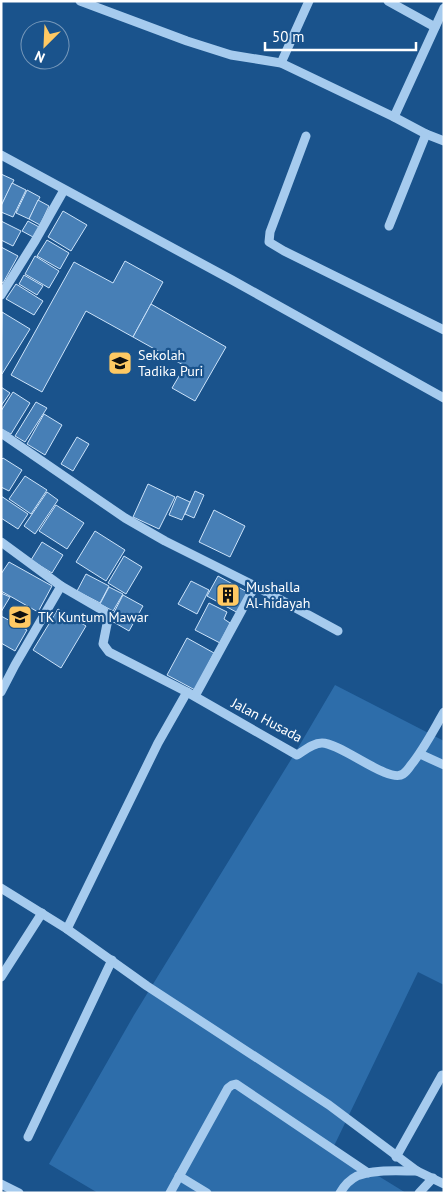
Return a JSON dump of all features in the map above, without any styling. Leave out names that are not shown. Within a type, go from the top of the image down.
[{"type":"street","points":[[80,1],[187,41],[231,55],[281,63],[444,141]]},
{"type":"street","points":[[281,63],[309,1]]},
{"type":"street","points":[[388,1],[435,27]]},
{"type":"street","points":[[394,117],[444,8]]},
{"type":"street","points":[[389,226],[426,134]]},
{"type":"street","points":[[306,136],[270,232],[269,242],[444,330]]},
{"type":"street","points":[[1,155],[232,280],[444,398]]},
{"type":"street","points":[[1,296],[64,190]]},
{"type":"street","points":[[1,433],[124,518],[338,631]]},
{"type":"street","name":"Jalan Husada","points":[[1,542],[61,586],[104,611],[108,619],[103,644],[109,652],[196,696],[297,755],[312,745],[322,743],[335,747],[388,774],[398,777],[404,774],[420,754],[444,712]]},
{"type":"street","points":[[1,692],[61,586]]},
{"type":"street","points":[[196,696],[255,586]]},
{"type":"street","points":[[67,929],[158,742],[187,692]]},
{"type":"street","points":[[420,754],[444,765]]},
{"type":"street","points":[[1,888],[67,929],[147,986],[329,1106],[396,1157],[417,1171],[444,1184]]},
{"type":"street","points":[[1,977],[42,913]]},
{"type":"street","points":[[28,1138],[112,960]]},
{"type":"street","points":[[396,1157],[442,1075]]},
{"type":"street","points":[[170,1193],[228,1088],[236,1084],[368,1173]]},
{"type":"street","points":[[340,1193],[346,1184],[355,1177],[368,1173],[417,1171]]},
{"type":"street","points":[[180,1176],[207,1193]]},
{"type":"street","points":[[419,1193],[433,1178]]},
{"type":"street","points":[[1,1184],[19,1193]]},
{"type":"shaded area","points":[[335,685],[444,741],[444,985],[418,972],[333,1148],[406,1193],[98,1193],[49,1164],[134,1015]]},
{"type":"building","points":[[1,174],[14,180],[1,206]]},
{"type":"building","points":[[12,183],[26,190],[13,217],[1,212],[1,206]]},
{"type":"building","points":[[27,190],[40,197],[29,219],[16,213]]},
{"type":"building","points":[[38,200],[49,206],[40,225],[29,219]]},
{"type":"building","points":[[63,211],[87,225],[71,251],[48,237]]},
{"type":"building","points":[[1,221],[21,231],[13,246],[1,240]]},
{"type":"building","points":[[28,221],[39,227],[33,237],[22,231]]},
{"type":"building","points":[[47,240],[69,253],[60,269],[37,256]]},
{"type":"building","points":[[1,247],[18,256],[3,283],[1,282]]},
{"type":"building","points":[[35,256],[59,271],[49,288],[25,274]]},
{"type":"building","points":[[125,261],[163,282],[133,337],[86,311],[42,392],[11,375],[74,262],[113,283]]},
{"type":"building","points":[[24,275],[43,286],[37,295],[19,284]]},
{"type":"building","points":[[16,284],[43,301],[34,315],[6,299]]},
{"type":"building","points":[[151,304],[226,347],[195,401],[172,388],[185,366],[133,337]]},
{"type":"building","points":[[2,312],[30,329],[1,374]]},
{"type":"building","points":[[1,387],[10,393],[1,406]]},
{"type":"building","points":[[13,392],[30,403],[11,434],[1,429],[1,411]]},
{"type":"building","points":[[36,402],[47,408],[25,442],[15,436]]},
{"type":"building","points":[[44,414],[62,425],[45,455],[27,444]]},
{"type":"building","points":[[77,437],[89,444],[73,471],[61,464]]},
{"type":"building","points":[[3,458],[22,470],[9,491],[1,487],[1,460]]},
{"type":"building","points":[[25,476],[47,490],[31,514],[9,499]]},
{"type":"building","points":[[148,484],[175,497],[159,529],[133,517]]},
{"type":"building","points":[[195,491],[204,495],[194,518],[185,514]]},
{"type":"building","points":[[47,492],[58,500],[35,534],[24,526]]},
{"type":"building","points":[[1,496],[28,514],[18,529],[1,518]]},
{"type":"building","points":[[177,496],[190,502],[182,520],[169,515]]},
{"type":"building","points":[[56,505],[84,523],[67,549],[39,531]]},
{"type":"building","points":[[214,510],[245,526],[230,557],[199,542]]},
{"type":"building","points":[[95,531],[125,550],[106,581],[76,562]]},
{"type":"building","points":[[42,542],[63,555],[52,573],[31,560]]},
{"type":"building","points":[[124,556],[142,567],[126,594],[108,583]]},
{"type":"building","points":[[9,562],[52,586],[38,612],[1,591],[1,574]]},
{"type":"building","points":[[86,574],[109,586],[100,603],[77,591]]},
{"type":"building","name":"Mushalla Al-hidayah","points":[[218,576],[249,593],[238,613],[207,596]]},
{"type":"building","points":[[191,581],[209,590],[197,614],[178,604]]},
{"type":"building","points":[[109,587],[123,594],[113,611],[100,604]]},
{"type":"building","points":[[1,593],[10,597],[1,612]]},
{"type":"building","points":[[123,595],[143,606],[129,631],[110,620]]},
{"type":"building","points":[[209,603],[227,612],[224,619],[230,623],[220,643],[195,630]]},
{"type":"building","points":[[58,609],[86,626],[61,668],[33,650]]},
{"type":"building","points":[[1,616],[27,630],[15,651],[1,643]]},
{"type":"building","points":[[187,638],[214,653],[195,690],[167,675]]},
{"type":"place","name":"Sekolah Tadika Puri","points":[[120,363]]},
{"type":"place","name":"Mushalla Al-hidayah","points":[[228,595]]},
{"type":"place","name":"TK Kuntum Mawar","points":[[20,617]]}]
